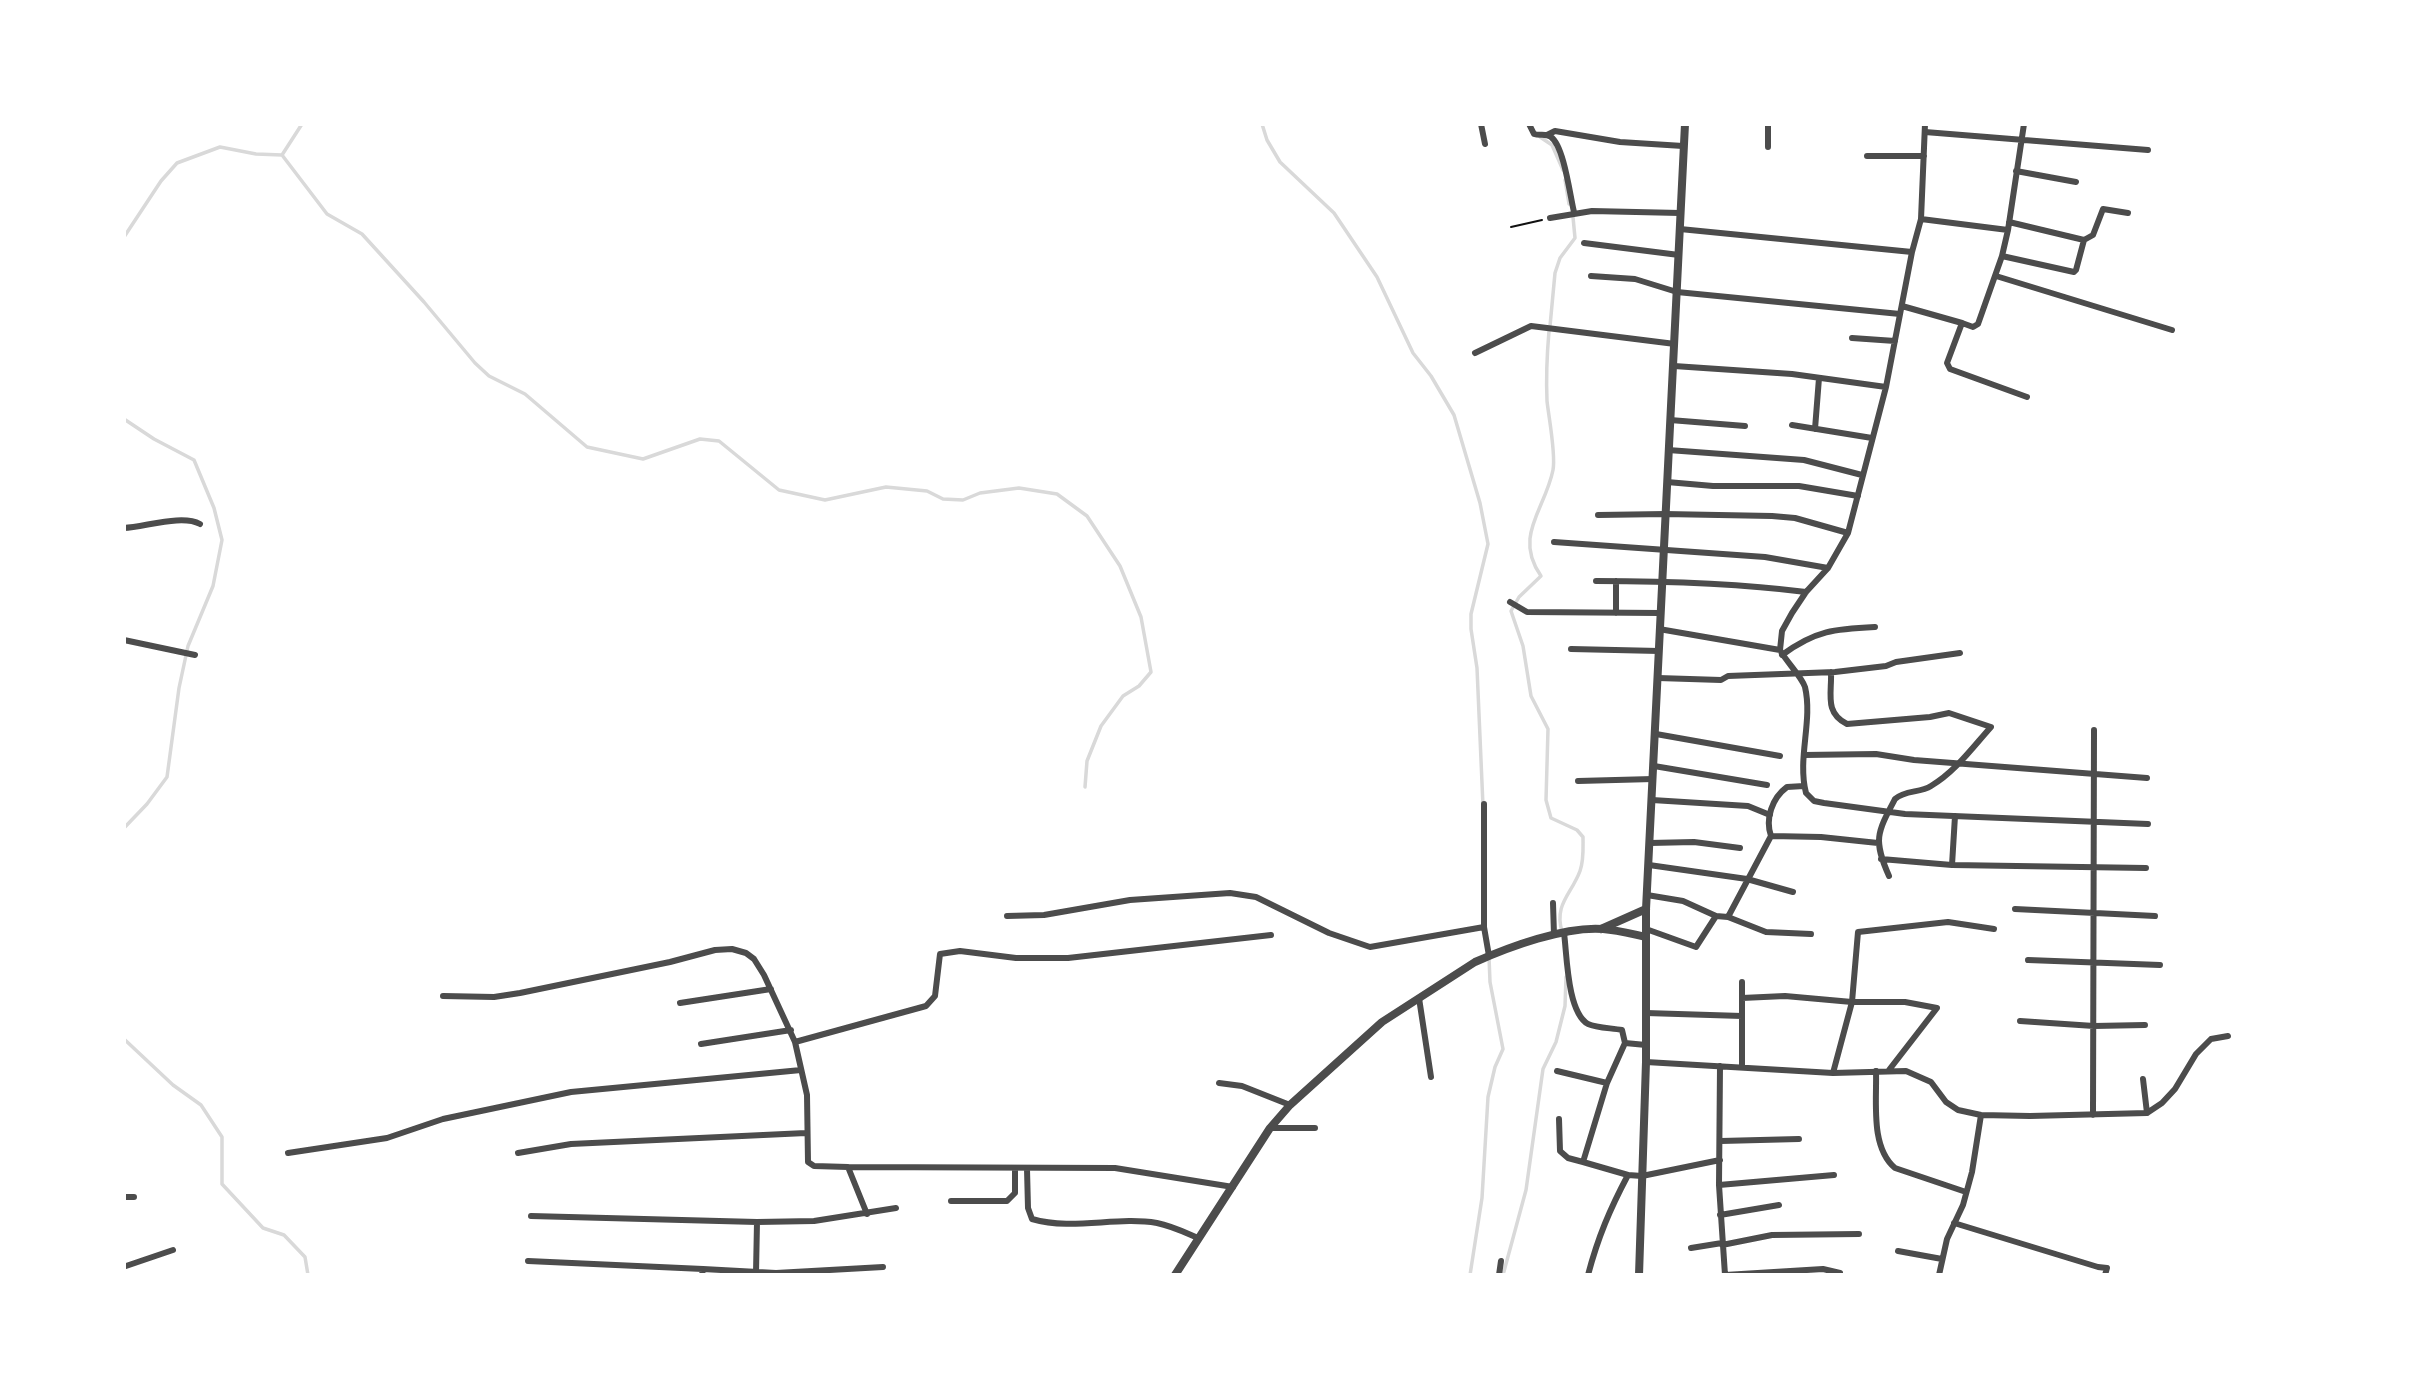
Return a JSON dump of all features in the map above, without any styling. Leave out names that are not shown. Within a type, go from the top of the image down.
[{"type":"street","points":[[1481,124],[1485,144]]},
{"type":"street","points":[[1529,124],[1534,134],[1547,135],[1555,131],[1620,142],[1683,146]]},
{"type":"street","points":[[1639,1275],[1646,1062],[1646,909],[1685,124]]},
{"type":"street","points":[[1768,124],[1768,147]]},
{"type":"street","points":[[1591,276],[1635,279],[1677,292],[1901,310],[1973,327],[1978,324],[2002,256],[2024,124]]},
{"type":"street","points":[[2148,150],[1925,128],[1921,219],[1886,387],[1848,533],[1828,568],[1806,592],[1782,631],[1781,652],[1804,685],[1808,725],[1804,786],[1806,793],[1814,800],[1889,812],[2148,824]]},
{"type":"street","points":[[1547,135],[1553,140],[1566,168],[1574,212]]},
{"type":"street","points":[[1867,156],[1924,156]]},
{"type":"street","points":[[2017,171],[2076,182]]},
{"type":"street","points":[[2009,222],[2084,240],[2094,235],[2103,209],[2128,213]]},
{"type":"street","points":[[1550,218],[1574,212],[1637,210],[1680,213]]},
{"type":"street","points":[[1921,219],[2008,230]]},
{"type":"street","points":[[1680,229],[1912,253]]},
{"type":"street","points":[[2002,256],[2074,272],[2084,240]]},
{"type":"street","points":[[1584,243],[1679,255]]},
{"type":"street","points":[[1996,276],[2172,330]]},
{"type":"street","points":[[1962,323],[1947,363],[1948,368],[2028,397]]},
{"type":"street","points":[[1475,353],[1531,326],[1675,344]]},
{"type":"street","points":[[1852,338],[1895,341]]},
{"type":"street","points":[[1674,366],[1819,378],[1886,387]]},
{"type":"street","points":[[1815,429],[1819,378]]},
{"type":"street","points":[[1670,420],[1745,426]]},
{"type":"street","points":[[1791,425],[1872,438]]},
{"type":"street","points":[[1668,450],[1804,460],[1862,475]]},
{"type":"street","points":[[1667,482],[1713,486],[1799,486],[1858,496]]},
{"type":"street","points":[[1598,515],[1786,517],[1848,533]]},
{"type":"street","points":[[124,528],[181,520],[192,520],[200,524]]},
{"type":"street","points":[[1554,542],[1765,556],[1828,568]]},
{"type":"street","points":[[1595,581],[1661,580],[1806,592]]},
{"type":"street","points":[[1616,581],[1616,612]]},
{"type":"street","points":[[1510,602],[1527,612],[1660,613]]},
{"type":"street","points":[[1660,629],[1781,652],[1828,630],[1875,627]]},
{"type":"street","points":[[124,640],[195,654]]},
{"type":"street","points":[[1572,649],[1659,650]]},
{"type":"street","points":[[1658,678],[1721,680],[1728,676],[1831,672],[1886,666],[1959,653]]},
{"type":"street","points":[[1831,672],[1831,710],[1839,720],[1847,724],[1930,718],[1949,713],[1991,727],[1957,764],[1930,787],[1899,795],[1895,799],[1878,835],[1881,859],[1889,876]]},
{"type":"street","points":[[2093,1115],[2094,730]]},
{"type":"street","points":[[1656,734],[1780,756]]},
{"type":"street","points":[[1804,755],[1876,754],[1957,764],[2147,778]]},
{"type":"street","points":[[1654,766],[1767,785]]},
{"type":"street","points":[[1578,781],[1653,779]]},
{"type":"street","points":[[1175,1275],[1270,1128],[1290,1105],[1382,1022],[1475,962],[1554,935],[1601,929],[1646,933],[1696,947],[1747,879],[1771,836],[1767,814],[1773,801],[1787,787],[1804,786]]},
{"type":"street","points":[[1652,800],[1748,806],[1767,814]]},
{"type":"street","points":[[1483,804],[1484,927],[1488,956]]},
{"type":"street","points":[[1952,865],[1955,816]]},
{"type":"street","points":[[1771,836],[1821,837],[1878,843]]},
{"type":"street","points":[[1650,843],[1694,842],[1740,848]]},
{"type":"street","points":[[1881,859],[1952,865],[2146,868]]},
{"type":"street","points":[[1649,865],[1747,879],[1793,892]]},
{"type":"street","points":[[1007,916],[1044,915],[1130,900],[1230,892],[1256,897],[1329,933],[1370,947],[1484,927]]},
{"type":"street","points":[[1647,895],[1683,901],[1766,932],[1811,934]]},
{"type":"street","points":[[1553,903],[1554,935]]},
{"type":"street","points":[[1601,929],[1646,909]]},
{"type":"street","points":[[2015,909],[2155,916]]},
{"type":"street","points":[[1833,1073],[1852,1002],[1858,932],[1948,922],[1994,929]]},
{"type":"street","points":[[1564,933],[1572,998],[1576,1008],[1588,1024],[1622,1030],[1625,1043],[1607,1083],[1583,1162]]},
{"type":"street","points":[[795,1042],[926,1006],[935,996],[940,954],[960,951],[1016,958],[1068,958],[1271,935]]},
{"type":"street","points":[[443,996],[494,997],[670,962],[715,950],[732,949],[754,959],[791,1030],[807,1095],[807,1158],[811,1165],[1115,1168],[1233,1187]]},
{"type":"street","points":[[2028,960],[2160,965]]},
{"type":"street","points":[[1742,982],[1742,1067]]},
{"type":"street","points":[[680,1003],[771,989]]},
{"type":"street","points":[[1742,998],[1785,996],[1852,1002],[1905,1002],[1937,1007],[1889,1070]]},
{"type":"street","points":[[1419,998],[1431,1077]]},
{"type":"street","points":[[1646,1013],[1742,1016]]},
{"type":"street","points":[[2020,1021],[2094,1026],[2145,1025]]},
{"type":"street","points":[[701,1044],[791,1030]]},
{"type":"street","points":[[1646,1062],[1833,1073],[1906,1071],[1931,1082],[1946,1102],[1958,1110],[1981,1115],[2147,1113],[2162,1103],[2175,1089],[2196,1055],[2211,1040],[2228,1036]]},
{"type":"street","points":[[1625,1043],[1646,1045]]},
{"type":"street","points":[[1720,1066],[1721,1141],[1718,1185],[1725,1275],[1824,1269],[1840,1273]]},
{"type":"street","points":[[288,1153],[387,1138],[454,1116],[571,1092],[802,1070]]},
{"type":"street","points":[[1557,1071],[1607,1083]]},
{"type":"street","points":[[1876,1071],[1878,1133],[1882,1153],[1888,1162],[1895,1168],[1966,1192]]},
{"type":"street","points":[[2143,1079],[2147,1113]]},
{"type":"street","points":[[1220,1083],[1242,1086],[1290,1105]]},
{"type":"street","points":[[1939,1275],[1947,1239],[1972,1172],[1981,1115]]},
{"type":"street","points":[[1559,1119],[1560,1151],[1568,1157],[1628,1175],[1642,1176],[1720,1160]]},
{"type":"street","points":[[1270,1128],[1315,1128]]},
{"type":"street","points":[[518,1153],[571,1143],[806,1133]]},
{"type":"street","points":[[1721,1141],[1799,1139]]},
{"type":"street","points":[[848,1167],[867,1214]]},
{"type":"street","points":[[951,1200],[1007,1201],[1014,1194],[1015,1169]]},
{"type":"street","points":[[1027,1169],[1028,1208],[1032,1219],[1069,1224],[1154,1223],[1198,1238]]},
{"type":"street","points":[[1588,1275],[1601,1229],[1628,1175]]},
{"type":"street","points":[[1718,1185],[1834,1175]]},
{"type":"street","points":[[124,1197],[134,1197]]},
{"type":"street","points":[[1720,1215],[1779,1205]]},
{"type":"street","points":[[531,1216],[814,1221],[895,1208]]},
{"type":"street","points":[[756,1273],[757,1222]]},
{"type":"street","points":[[1954,1223],[2107,1268],[2105,1275]]},
{"type":"street","points":[[1691,1248],[1772,1235],[1859,1234]]},
{"type":"street","points":[[131,1274],[125,1264],[173,1250]]},
{"type":"street","points":[[1898,1251],[1942,1259]]},
{"type":"street","points":[[528,1261],[756,1273],[883,1267]]},
{"type":"street","points":[[1499,1275],[1502,1261]]},
{"type":"path","points":[[1511,228],[1550,218]]},
{"type":"waterway","points":[[124,237],[161,181],[177,163],[220,147],[256,154],[282,155],[302,124]]},
{"type":"waterway","points":[[1262,124],[1267,140],[1280,162],[1334,213],[1377,277],[1413,353],[1431,376],[1454,415],[1480,503],[1488,544],[1471,614],[1477,668],[1483,806]]},
{"type":"waterway","points":[[1540,137],[1552,145],[1563,170]]},
{"type":"waterway","points":[[282,155],[327,214],[362,234],[475,363],[489,376],[525,394],[587,447],[643,459],[700,439],[719,441],[779,490],[825,500],[886,487],[927,491],[943,499],[963,500],[980,493],[1019,488],[1057,494],[1087,516],[1120,566],[1141,617],[1151,672],[1139,686],[1123,696],[1101,726],[1087,761],[1085,787]]},
{"type":"waterway","points":[[1565,180],[1569,204]]},
{"type":"waterway","points":[[1550,326],[1555,273],[1560,258],[1575,238],[1573,217]]},
{"type":"waterway","points":[[1549,331],[1547,401],[1554,463],[1530,535],[1533,562],[1541,576],[1519,597],[1511,611],[1523,646],[1531,696],[1548,729],[1546,800],[1551,818],[1577,830],[1583,837],[1581,867],[1560,914],[1562,932]]},
{"type":"waterway","points":[[124,419],[194,460],[214,508],[222,540],[213,586],[188,646],[179,688],[167,777],[147,804],[124,828]]},
{"type":"waterway","points":[[1470,1275],[1482,1198],[1488,1097],[1495,1067],[1503,1049],[1490,982],[1489,957]]},
{"type":"waterway","points":[[1503,1275],[1526,1190],[1543,1069],[1556,1042],[1565,1006],[1566,977]]},
{"type":"waterway","points":[[124,1039],[173,1085],[201,1105],[222,1137],[222,1184],[263,1228],[284,1235],[305,1257],[308,1275]]}]
